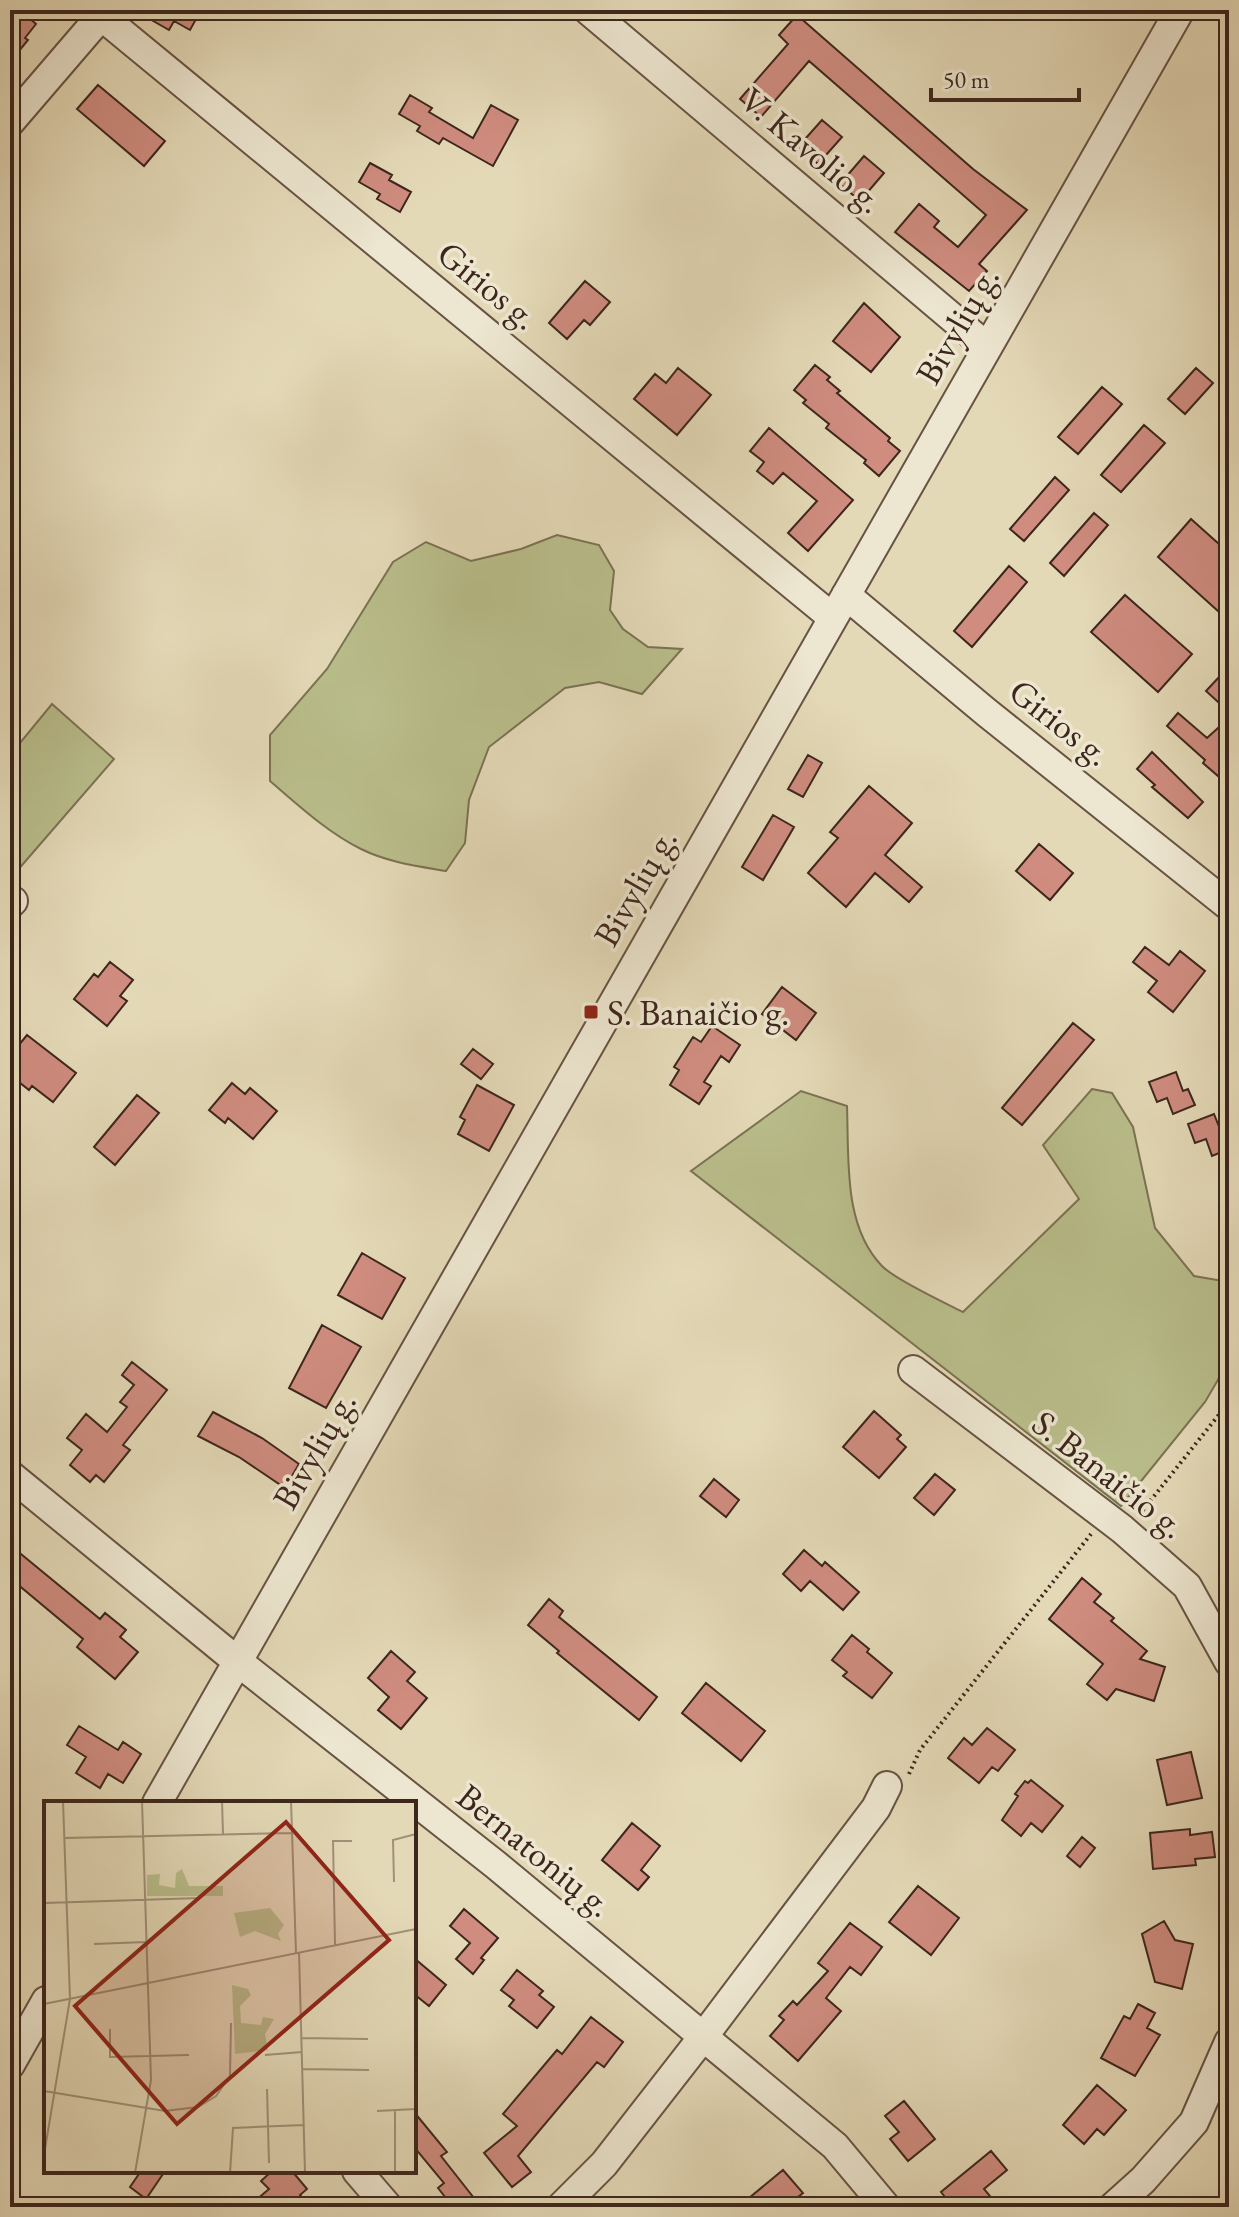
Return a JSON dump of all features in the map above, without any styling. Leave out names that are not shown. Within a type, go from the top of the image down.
[{"type":"street","name":"V. Kavolio g.","points":[[588,10],[987,347]]},
{"type":"street","name":"Bivylių g.","points":[[158,1801],[1180,10]]},
{"type":"street","points":[[10,122],[98,13]]},
{"type":"street","name":"Girios g.","points":[[98,13],[840,606],[986,712],[1229,906]]},
{"type":"street","name":"S. Banaičio g.","points":[[913,1370],[1115,1524],[1187,1586],[1229,1662]]},
{"type":"street","name":"Bernatonių g.","points":[[10,1475],[237,1661],[415,1801]]},
{"type":"street","points":[[561,2207],[604,2164],[898,1780]]},
{"type":"street","name":"Bernatonių g.","points":[[416,1802],[835,2146],[886,2207]]},
{"type":"street","points":[[10,2065],[44,2005]]},
{"type":"street","points":[[1113,2207],[1143,2180],[1194,2122],[1229,2042]]},
{"type":"street","points":[[359,2173],[388,2207]]},
{"type":"path","points":[[898,1780],[920,1750],[1115,1524],[1229,1402]]},
{"type":"green space","points":[[557,535],[599,545],[614,571],[610,610],[623,629],[648,647],[682,649],[642,694],[599,682],[565,688],[489,747],[469,800],[465,843],[446,871],[392,860],[361,849],[302,809],[270,781],[270,735],[327,669],[393,562],[426,542],[471,561],[521,549]]},
{"type":"green space","points":[[52,704],[114,759],[10,879],[10,755]]},
{"type":"green space","points":[[1092,1089],[1112,1093],[1133,1127],[1155,1228],[1194,1276],[1229,1282],[1229,1361],[1205,1402],[1121,1506],[691,1171],[801,1091],[847,1106],[854,1212],[869,1250],[882,1266],[897,1277],[963,1312],[1079,1199],[1043,1145]]},
{"type":"building","points":[[10,10],[20,10],[36,24],[25,38],[28,40],[10,62]]},
{"type":"building","points":[[134,10],[201,10],[190,30],[174,21],[169,30]]},
{"type":"building","points":[[797,15],[973,169],[1027,210],[979,264],[987,271],[969,291],[895,232],[919,204],[939,221],[934,227],[958,247],[986,215],[809,61],[761,117],[740,99],[788,44],[779,35]]},
{"type":"building","points":[[98,85],[165,141],[144,166],[77,109]]},
{"type":"building","points":[[410,95],[432,108],[429,112],[473,138],[491,105],[518,120],[493,166],[443,138],[439,144],[417,131],[420,126],[399,114]]},
{"type":"building","points":[[822,120],[842,137],[818,164],[798,147]]},
{"type":"building","points":[[864,156],[884,173],[860,201],[840,184]]},
{"type":"building","points":[[370,163],[392,175],[389,180],[411,192],[400,212],[377,199],[380,194],[359,182]]},
{"type":"building","points":[[585,281],[610,302],[590,325],[584,320],[567,339],[549,323]]},
{"type":"building","points":[[864,303],[900,337],[871,372],[833,341]]},
{"type":"building","points":[[815,365],[830,377],[827,380],[840,391],[837,393],[890,438],[888,441],[900,451],[879,476],[864,463],[866,460],[826,428],[829,424],[803,403],[806,400],[794,390]]},
{"type":"building","points":[[678,368],[711,395],[677,435],[634,399],[655,374],[666,383]]},
{"type":"building","points":[[1196,368],[1213,383],[1185,414],[1168,399]]},
{"type":"building","points":[[1102,387],[1122,404],[1078,454],[1058,437]]},
{"type":"building","points":[[1144,425],[1165,443],[1121,492],[1101,475]]},
{"type":"building","points":[[769,428],[853,500],[808,551],[788,533],[817,501],[783,473],[773,484],[757,471],[764,462],[750,451]]},
{"type":"building","points":[[1055,477],[1069,490],[1024,541],[1010,529]]},
{"type":"building","points":[[1094,513],[1108,525],[1064,576],[1050,563]]},
{"type":"building","points":[[1191,519],[1229,553],[1229,621],[1158,557]]},
{"type":"building","points":[[1009,566],[1027,582],[972,647],[954,631]]},
{"type":"building","points":[[1125,595],[1192,654],[1158,692],[1091,632]]},
{"type":"building","points":[[1221,675],[1229,682],[1229,712],[1206,691]]},
{"type":"building","points":[[1178,713],[1207,738],[1229,718],[1229,764],[1218,776],[1167,726]]},
{"type":"building","points":[[1152,752],[1203,802],[1188,818],[1152,787],[1155,785],[1137,769]]},
{"type":"building","points":[[808,755],[822,763],[803,797],[788,789]]},
{"type":"building","points":[[869,786],[912,823],[885,855],[922,887],[909,902],[875,873],[846,907],[808,873],[838,838],[830,832]]},
{"type":"building","points":[[773,815],[794,827],[763,880],[742,867]]},
{"type":"building","points":[[1039,844],[1073,873],[1050,900],[1016,871]]},
{"type":"building","points":[[1145,947],[1169,965],[1180,951],[1205,971],[1173,1012],[1148,992],[1157,981],[1133,962]]},
{"type":"building","points":[[110,962],[133,980],[120,996],[127,1001],[107,1026],[74,999],[94,974],[98,977]]},
{"type":"building","points":[[782,987],[816,1013],[796,1040],[762,1014]]},
{"type":"building","points":[[1073,1023],[1094,1040],[1022,1125],[1002,1108]]},
{"type":"building","points":[[712,1026],[740,1045],[729,1062],[721,1056],[704,1082],[711,1086],[699,1104],[670,1085],[679,1070],[674,1067],[693,1037],[701,1042]]},
{"type":"building","points":[[27,1035],[76,1073],[53,1102],[32,1086],[29,1090],[10,1075],[10,1056]]},
{"type":"building","points":[[473,1049],[493,1064],[481,1079],[461,1064]]},
{"type":"building","points":[[1176,1072],[1183,1091],[1188,1089],[1195,1105],[1173,1114],[1167,1098],[1157,1102],[1149,1082]]},
{"type":"building","points":[[232,1083],[245,1094],[250,1088],[277,1111],[253,1139],[228,1118],[225,1123],[209,1110]]},
{"type":"building","points":[[477,1085],[514,1105],[489,1151],[458,1134],[465,1120],[460,1117]]},
{"type":"building","points":[[137,1095],[159,1113],[115,1165],[94,1147]]},
{"type":"building","points":[[1214,1114],[1222,1134],[1229,1130],[1229,1149],[1212,1156],[1206,1139],[1195,1143],[1188,1124]]},
{"type":"building","points":[[362,1253],[405,1278],[382,1319],[338,1295]]},
{"type":"building","points":[[322,1325],[361,1347],[326,1408],[289,1388]]},
{"type":"building","points":[[132,1362],[167,1390],[123,1445],[130,1450],[104,1482],[96,1475],[90,1482],[70,1465],[82,1450],[67,1438],[86,1414],[107,1432],[127,1407],[120,1402],[134,1385],[122,1375]]},
{"type":"building","points":[[874,1411],[901,1435],[897,1439],[906,1447],[879,1478],[843,1447]]},
{"type":"building","points":[[213,1412],[262,1438],[299,1464],[285,1488],[239,1457],[198,1436]]},
{"type":"building","points":[[935,1474],[955,1490],[934,1515],[914,1498]]},
{"type":"building","points":[[714,1479],[739,1500],[726,1517],[700,1496]]},
{"type":"building","points":[[10,1545],[100,1619],[105,1613],[126,1630],[120,1637],[138,1652],[115,1679],[77,1647],[83,1639],[10,1578]]},
{"type":"building","points":[[804,1550],[822,1566],[825,1562],[859,1592],[843,1610],[810,1581],[801,1591],[783,1574]]},
{"type":"building","points":[[1082,1578],[1101,1594],[1094,1602],[1114,1618],[1111,1621],[1147,1651],[1140,1659],[1165,1667],[1154,1701],[1116,1689],[1107,1700],[1087,1684],[1103,1664],[1049,1619]]},
{"type":"building","points":[[549,1599],[563,1611],[559,1617],[657,1697],[639,1720],[557,1653],[559,1651],[528,1625]]},
{"type":"building","points":[[852,1635],[892,1673],[872,1698],[843,1676],[847,1672],[832,1660]]},
{"type":"building","points":[[391,1651],[415,1672],[407,1681],[427,1698],[401,1729],[378,1710],[389,1697],[368,1678]]},
{"type":"building","points":[[706,1683],[765,1731],[741,1761],[682,1713]]},
{"type":"building","points":[[79,1726],[118,1750],[123,1742],[141,1754],[123,1783],[108,1774],[100,1788],[76,1773],[86,1757],[67,1745]]},
{"type":"building","points":[[987,1728],[1015,1750],[998,1771],[992,1767],[979,1783],[948,1758],[964,1738],[972,1745]]},
{"type":"building","points":[[1191,1752],[1202,1798],[1167,1805],[1157,1760]]},
{"type":"building","points":[[1031,1780],[1063,1806],[1042,1832],[1031,1823],[1021,1836],[1002,1820],[1018,1796],[1015,1794],[1025,1781],[1028,1783]]},
{"type":"building","points":[[632,1823],[660,1846],[641,1870],[649,1877],[638,1890],[602,1860]]},
{"type":"building","points":[[1190,1829],[1190,1835],[1212,1832],[1215,1857],[1195,1859],[1196,1865],[1153,1869],[1150,1833]]},
{"type":"building","points":[[1082,1837],[1095,1848],[1080,1867],[1067,1856]]},
{"type":"building","points":[[918,1886],[959,1918],[931,1955],[889,1922]]},
{"type":"building","points":[[464,1909],[498,1938],[481,1958],[484,1960],[473,1974],[456,1959],[470,1943],[450,1926]]},
{"type":"building","points":[[1164,1921],[1175,1940],[1193,1944],[1182,1989],[1155,1982],[1142,1934]]},
{"type":"building","points":[[850,1923],[882,1947],[861,1975],[850,1967],[826,1998],[841,2011],[798,2061],[770,2036],[784,2020],[779,2016],[793,2001],[797,2005],[828,1971],[818,1963]]},
{"type":"building","points":[[416,1960],[446,1985],[429,2006],[416,1996]]},
{"type":"building","points":[[517,1970],[543,1991],[539,1995],[554,2007],[537,2028],[509,2006],[514,2000],[501,1990]]},
{"type":"building","points":[[1138,2004],[1155,2013],[1147,2028],[1160,2035],[1135,2076],[1101,2058],[1124,2016],[1130,2019]]},
{"type":"building","points":[[591,2017],[623,2042],[604,2067],[597,2062],[518,2156],[531,2172],[512,2187],[484,2153],[517,2126],[503,2114],[557,2050],[562,2054]]},
{"type":"building","points":[[1097,2085],[1126,2110],[1104,2135],[1097,2129],[1084,2144],[1063,2125]]},
{"type":"building","points":[[904,2101],[935,2139],[908,2161],[890,2139],[899,2132],[885,2116]]},
{"type":"building","points":[[416,2114],[447,2152],[441,2156],[481,2207],[453,2207],[438,2188],[444,2183],[416,2149]]},
{"type":"building","points":[[991,2151],[1007,2170],[984,2189],[999,2207],[953,2207],[941,2192]]},
{"type":"building","points":[[783,2170],[803,2193],[785,2207],[738,2207]]},
{"type":"building","points":[[140,2173],[164,2173],[146,2199],[130,2187]]},
{"type":"building","points":[[270,2173],[294,2173],[307,2189],[300,2195],[310,2207],[248,2207],[269,2189],[261,2181]]},
{"type":"place","name":"S. Banaičio g.","points":[[591,1012]]}]
